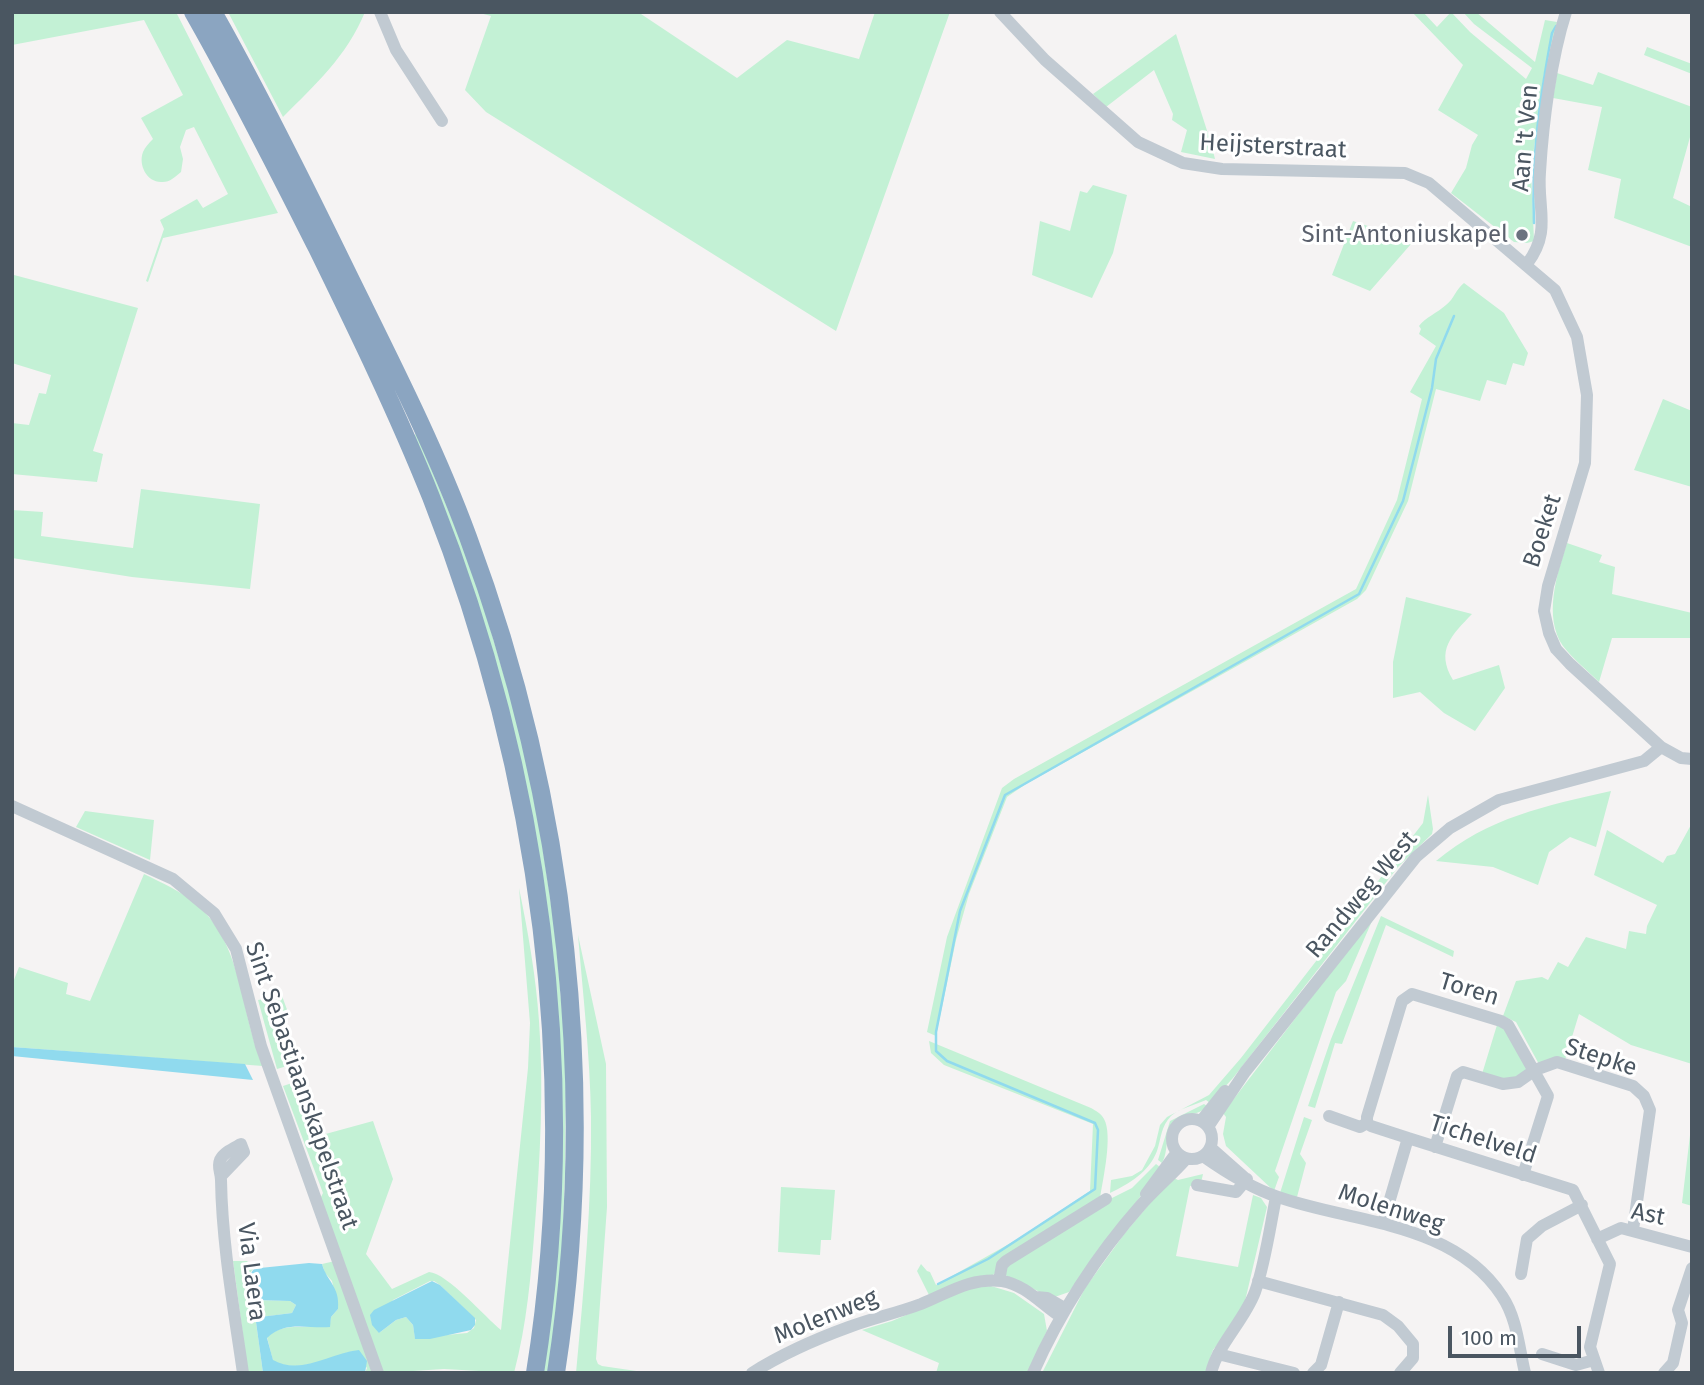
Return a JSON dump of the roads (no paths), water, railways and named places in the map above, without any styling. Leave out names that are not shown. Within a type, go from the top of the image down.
[{"type":"highway","points":[[193,12],[285,184],[358,331],[394,411],[430,495],[464,589],[505,728],[524,816],[541,924],[553,1062],[551,1224],[539,1351],[533,1373]]},
{"type":"highway","points":[[213,12],[300,176],[448,488],[488,594],[526,726],[553,857],[563,930],[573,1051],[574,1184],[558,1373]]},
{"type":"street","points":[[380,12],[396,50],[442,121]]},
{"type":"street","name":"Heijsterstraat","points":[[1000,12],[1045,60],[1144,146],[1183,163],[1222,169],[1405,173],[1429,183],[1527,264]]},
{"type":"street","name":"Aan 't Ven","points":[[1527,264],[1538,250],[1542,237],[1539,173],[1553,70],[1566,12]]},
{"type":"street","name":"Boeket","points":[[1527,264],[1555,290],[1566,309],[1577,337],[1587,395],[1585,463],[1548,586],[1544,611],[1549,633],[1556,649],[1570,664],[1661,747],[1681,758],[1692,759]]},
{"type":"street","name":"Randweg West","points":[[1205,1124],[1393,884],[1416,857],[1450,828],[1500,800],[1644,761],[1661,747]]},
{"type":"street","name":"Sint Sebastiaanskapelstraat","points":[[12,807],[173,879],[214,913],[236,949],[261,1046],[378,1373]]},
{"type":"street","name":"Toren","points":[[1367,1122],[1402,1001],[1407,996],[1412,994],[1501,1021],[1508,1025],[1548,1096],[1523,1175]]},
{"type":"street","name":"Stepke","points":[[1535,1070],[1557,1062],[1633,1086],[1644,1096],[1650,1110],[1633,1230]]},
{"type":"street","points":[[1435,1147],[1457,1076],[1464,1072],[1503,1084],[1518,1082],[1535,1070]]},
{"type":"street","points":[[1329,1116],[1360,1127],[1367,1122],[1371,1126],[1408,1138]]},
{"type":"street","points":[[1188,1119],[1205,1124],[1212,1137],[1207,1152],[1192,1160],[1182,1155],[1172,1139],[1177,1126],[1188,1119]]},
{"type":"street","name":"Tichelveld","points":[[1383,1223],[1408,1138],[1573,1190],[1610,1264],[1590,1347],[1600,1373]]},
{"type":"street","name":"Molenweg","points":[[1207,1152],[1249,1183],[1276,1197],[1383,1223],[1436,1242],[1461,1256],[1503,1296],[1511,1313],[1525,1373]]},
{"type":"street","points":[[1034,1373],[1063,1313],[1143,1202],[1146,1192],[1182,1155]]},
{"type":"street","name":"Via Laera","points":[[221,1176],[223,1213],[243,1373]]},
{"type":"street","points":[[1197,1185],[1236,1192],[1249,1183]]},
{"type":"street","points":[[1211,1373],[1218,1354],[1242,1320],[1258,1281],[1276,1197]]},
{"type":"street","points":[[1063,1313],[1047,1298],[1035,1297],[1012,1284],[999,1281],[1002,1265],[1106,1199]]},
{"type":"street","points":[[1521,1275],[1527,1238],[1542,1226],[1582,1205]]},
{"type":"street","name":"Ast","points":[[1597,1239],[1621,1228],[1692,1247]]},
{"type":"street","points":[[1664,1373],[1673,1363],[1682,1323],[1678,1310],[1692,1268]]},
{"type":"street","name":"Molenweg","points":[[752,1373],[810,1343],[850,1327],[921,1304],[980,1280],[999,1281]]},
{"type":"street","points":[[1258,1281],[1383,1315],[1398,1326],[1413,1343],[1413,1359],[1400,1373]]},
{"type":"street","points":[[1321,1370],[1339,1302]]},
{"type":"street","points":[[1218,1354],[1294,1373]]},
{"type":"street","points":[[1542,1354],[1576,1365],[1594,1360]]},
{"type":"water","points":[[12,1047],[245,1064],[253,1080],[12,1056]]},
{"type":"water","points":[[322,1264],[335,1289],[338,1309],[331,1317],[330,1327],[297,1326],[274,1332],[267,1338],[273,1360],[294,1366],[305,1365],[359,1350],[367,1361],[365,1373],[263,1373],[256,1322],[260,1317],[292,1313],[296,1305],[290,1301],[255,1300],[250,1274],[254,1269]]},
{"type":"water","points":[[432,1281],[440,1285],[475,1318],[475,1325],[471,1330],[430,1339],[415,1339],[413,1325],[406,1317],[396,1320],[379,1333],[372,1325],[370,1315],[374,1310]]},
{"type":"waterway","points":[[1534,223],[1537,128],[1552,33],[1556,26]]},
{"type":"waterway","points":[[938,1284],[988,1259],[1095,1189],[1098,1130],[1095,1123],[947,1061],[936,1051],[936,1032],[960,911],[1005,795],[1359,594],[1403,501],[1432,388],[1436,359],[1454,316]]},
{"type":"place","name":"Sint-Antoniuskapel","points":[[1522,235]]}]
